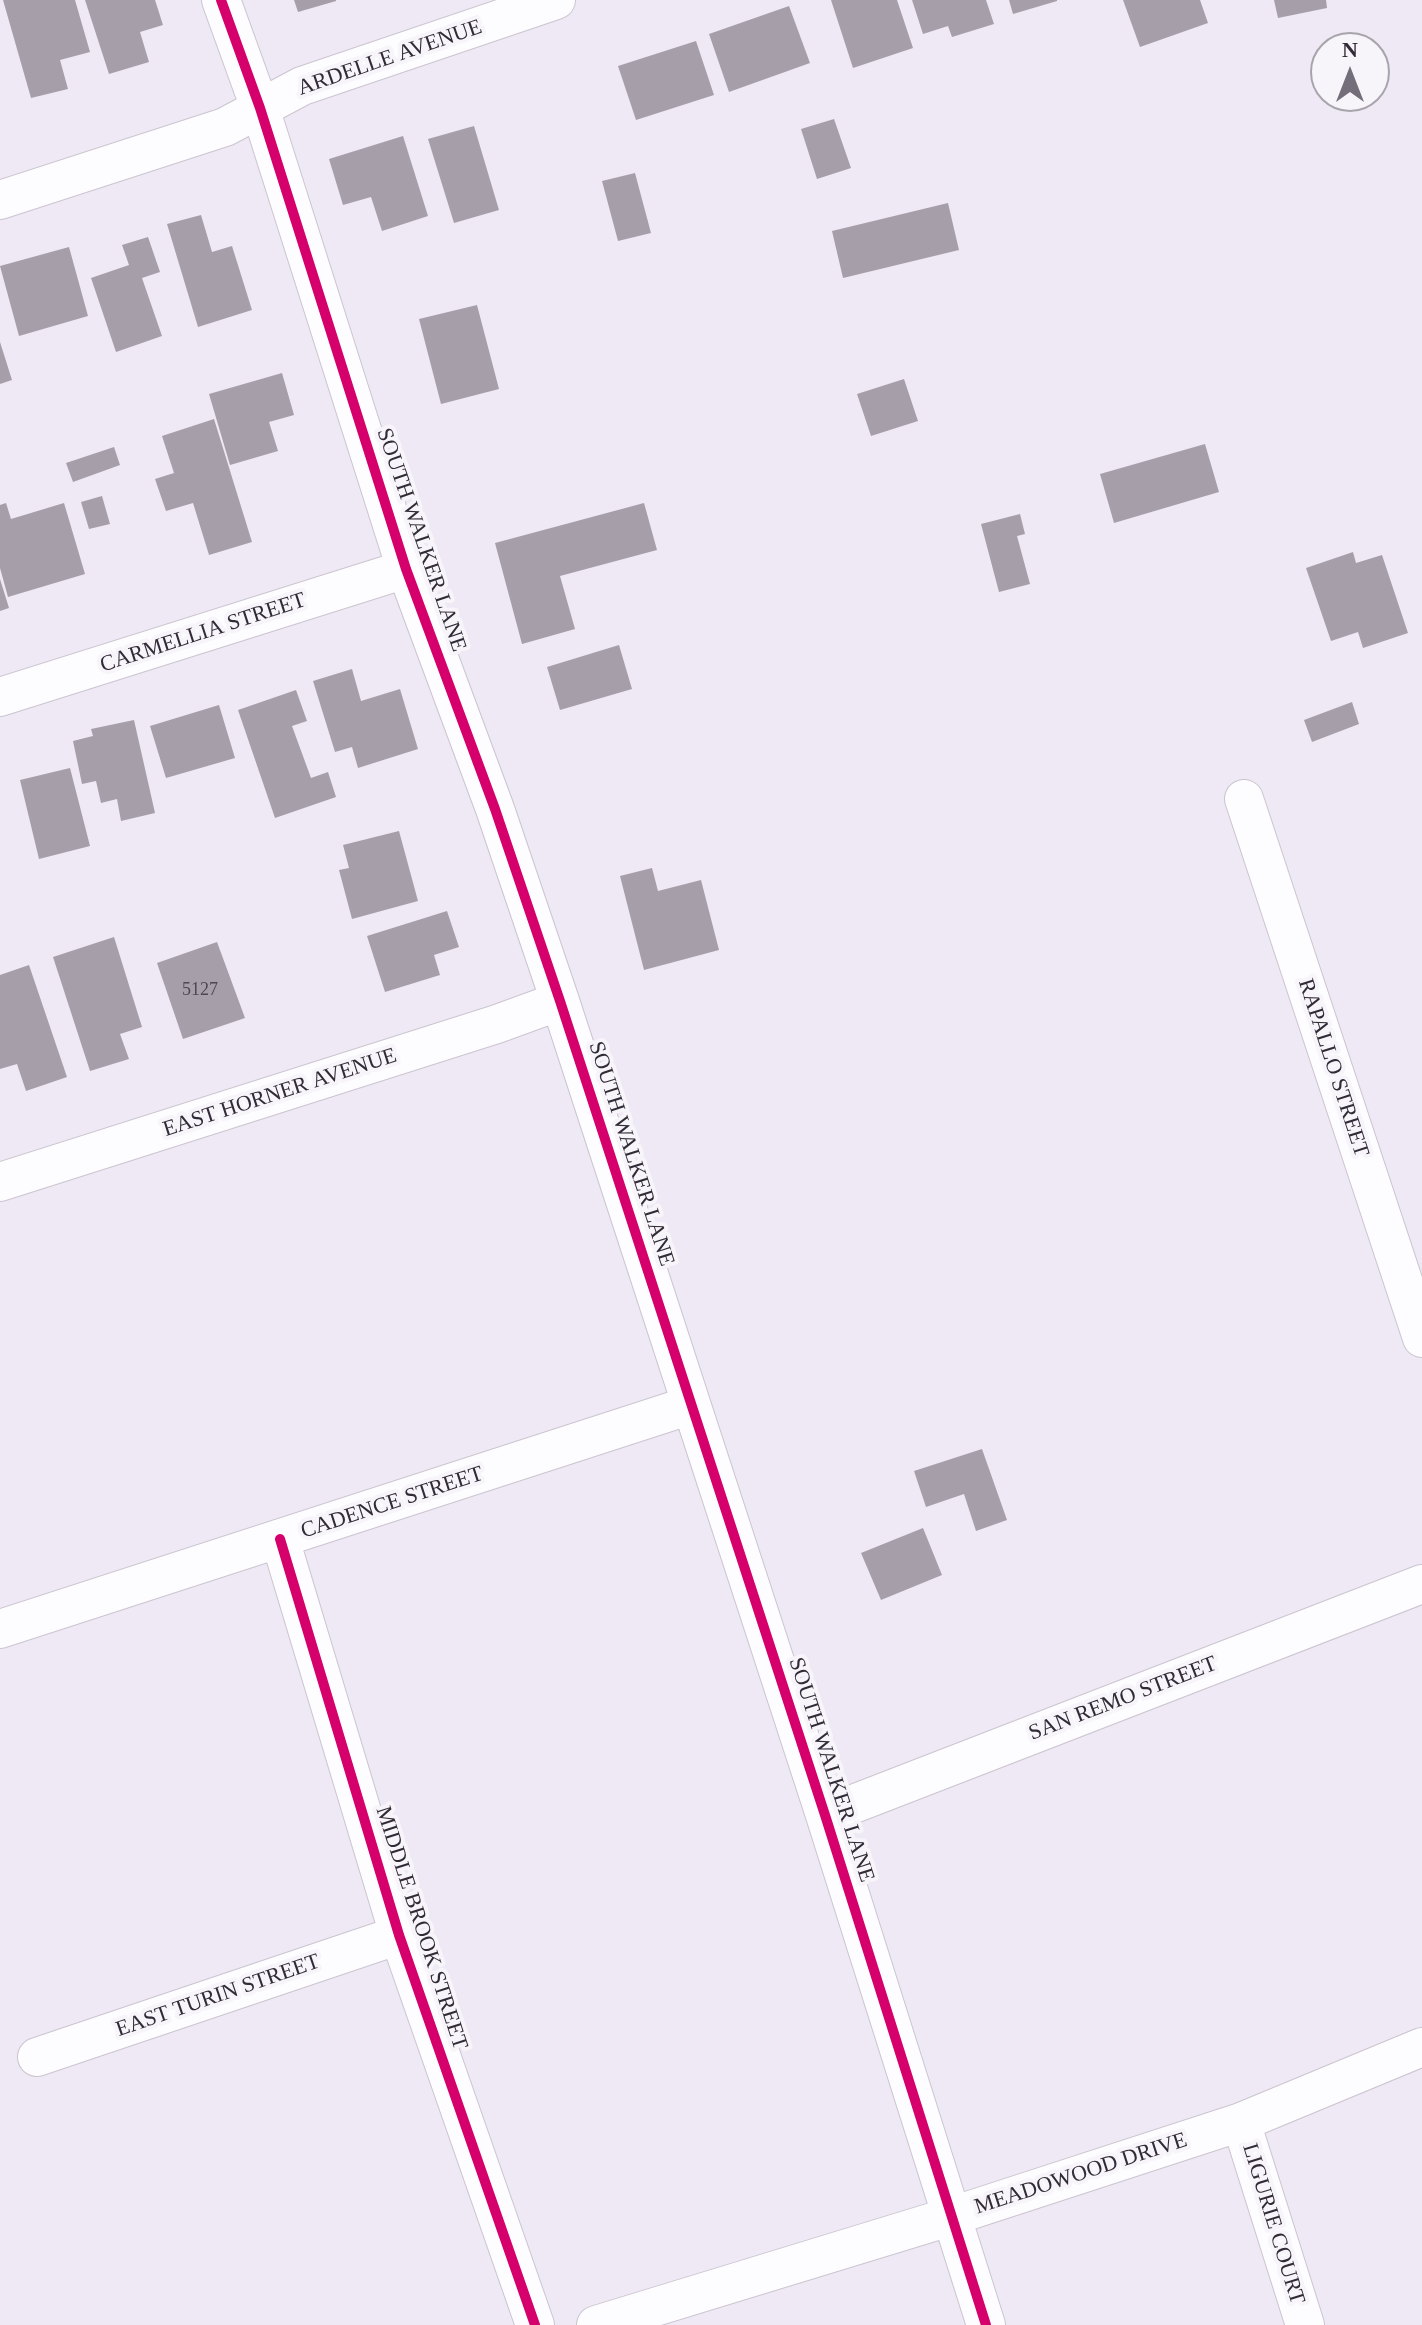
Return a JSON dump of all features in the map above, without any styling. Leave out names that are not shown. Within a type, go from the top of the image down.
[{"type":"street","name":"SOUTH WALKER LANE","points":[[221,0],[260,108],[406,569],[495,809],[560,1001],[825,1815],[949,2217],[986,2325]]},
{"type":"street","name":"ARDELLE AVENUE","points":[[0,200],[225,127],[302,86],[556,0]]},
{"type":"street","name":"CARMELLIA STREET","points":[[0,697],[406,569]]},
{"type":"street","name":"RAPALLO STREET","points":[[1244,799],[1422,1338]]},
{"type":"street","name":"EAST HORNER AVENUE","points":[[0,1182],[482,1029],[560,1001]]},
{"type":"street","name":"CADENCE STREET","points":[[0,1629],[691,1405]]},
{"type":"street","name":"MIDDLE BROOK STREET","points":[[280,1539],[399,1935],[535,2325]]},
{"type":"street","name":"SAN REMO STREET","points":[[825,1815],[1422,1584]]},
{"type":"street","name":"EAST TURIN STREET","points":[[37,2057],[399,1935]]},
{"type":"street","name":"MEADOWOOD DRIVE","points":[[596,2325],[949,2217],[1241,2122],[1422,2047]]},
{"type":"street","name":"LIGURIE COURT","points":[[1241,2122],[1305,2325]]},
{"type":"building","points":[[3,0],[75,0],[90,52],[60,60],[68,89],[31,98]]},
{"type":"building","points":[[85,0],[155,0],[163,25],[140,32],[149,62],[109,74]]},
{"type":"building","points":[[294,0],[336,0],[336,1],[298,12]]},
{"type":"building","points":[[831,0],[897,0],[913,48],[853,68]]},
{"type":"building","points":[[912,0],[986,0],[994,24],[952,37],[948,26],[923,34]]},
{"type":"building","points":[[1009,0],[1057,0],[1057,1],[1013,14]]},
{"type":"building","points":[[1123,0],[1200,0],[1208,23],[1140,47]]},
{"type":"building","points":[[1274,0],[1326,0],[1327,8],[1278,18]]},
{"type":"building","points":[[789,6],[810,63],[729,92],[709,34]]},
{"type":"building","points":[[696,41],[714,95],[636,120],[618,66]]},
{"type":"building","points":[[834,119],[851,168],[817,179],[801,129]]},
{"type":"building","points":[[474,126],[499,210],[454,223],[428,139]]},
{"type":"building","points":[[403,136],[428,216],[382,231],[371,197],[343,205],[329,159]]},
{"type":"building","points":[[635,173],[651,233],[618,241],[602,181]]},
{"type":"building","points":[[948,203],[959,250],[843,278],[832,231]]},
{"type":"building","points":[[201,215],[212,252],[232,246],[252,310],[198,327],[167,224]]},
{"type":"building","points":[[148,237],[160,272],[142,278],[162,336],[116,352],[91,278],[129,265],[122,245]]},
{"type":"building","points":[[69,247],[88,316],[19,336],[0,266]]},
{"type":"building","points":[[477,305],[499,389],[441,404],[419,319]]},
{"type":"building","points":[[0,342],[12,380],[0,384]]},
{"type":"building","points":[[282,373],[294,415],[269,422],[278,451],[230,465],[209,394]]},
{"type":"building","points":[[904,379],[918,421],[871,436],[857,394]]},
{"type":"building","points":[[214,419],[252,542],[209,555],[193,503],[166,511],[155,479],[174,473],[162,436]]},
{"type":"building","points":[[1205,444],[1219,492],[1114,523],[1100,474]]},
{"type":"building","points":[[114,447],[120,465],[73,482],[66,463]]},
{"type":"building","points":[[102,496],[110,524],[89,529],[81,502]]},
{"type":"building","points":[[6,503],[11,519],[64,503],[85,574],[8,597],[0,568],[0,505]]},
{"type":"building","points":[[644,503],[657,550],[560,576],[575,629],[522,644],[495,543]]},
{"type":"building","points":[[1020,514],[1025,534],[1017,536],[1030,584],[999,592],[981,524]]},
{"type":"building","points":[[1353,552],[1356,563],[1382,555],[1408,633],[1363,648],[1358,632],[1331,641],[1306,568]]},
{"type":"building","points":[[0,579],[9,608],[0,611]]},
{"type":"building","points":[[619,645],[632,689],[560,710],[547,667]]},
{"type":"building","points":[[352,669],[361,701],[400,689],[418,749],[358,768],[352,747],[335,752],[313,681]]},
{"type":"building","points":[[296,690],[307,721],[292,726],[311,778],[328,772],[336,797],[275,818],[238,710]]},
{"type":"building","points":[[1352,702],[1359,724],[1312,742],[1304,720]]},
{"type":"building","points":[[219,705],[235,758],[166,778],[150,726]]},
{"type":"building","points":[[134,720],[155,813],[121,821],[117,799],[101,803],[96,781],[82,784],[73,741],[93,736],[91,729]]},
{"type":"building","points":[[70,768],[90,846],[39,859],[20,780]]},
{"type":"building","points":[[399,831],[418,901],[352,919],[339,870],[349,868],[343,845]]},
{"type":"building","points":[[652,868],[658,891],[701,880],[719,950],[644,970],[620,876]]},
{"type":"building","points":[[447,911],[459,947],[434,955],[440,975],[385,992],[367,936]]},
{"type":"building","points":[[114,937],[142,1027],[120,1034],[129,1059],[90,1071],[53,957]]},
{"type":"building","points":[[217,942],[245,1018],[183,1039],[157,963]]},
{"type":"building","points":[[29,965],[67,1077],[26,1091],[17,1064],[0,1069],[0,975]]},
{"type":"building","points":[[982,1449],[1007,1520],[976,1531],[964,1494],[926,1507],[914,1471]]},
{"type":"building","points":[[923,1528],[942,1575],[881,1600],[861,1553]]},
{"type":"cycle path","points":[[221,0],[260,108],[406,569],[495,809],[560,1001],[825,1815],[986,2325]]},
{"type":"cycle path","points":[[280,1539],[399,1935],[535,2325]]}]
